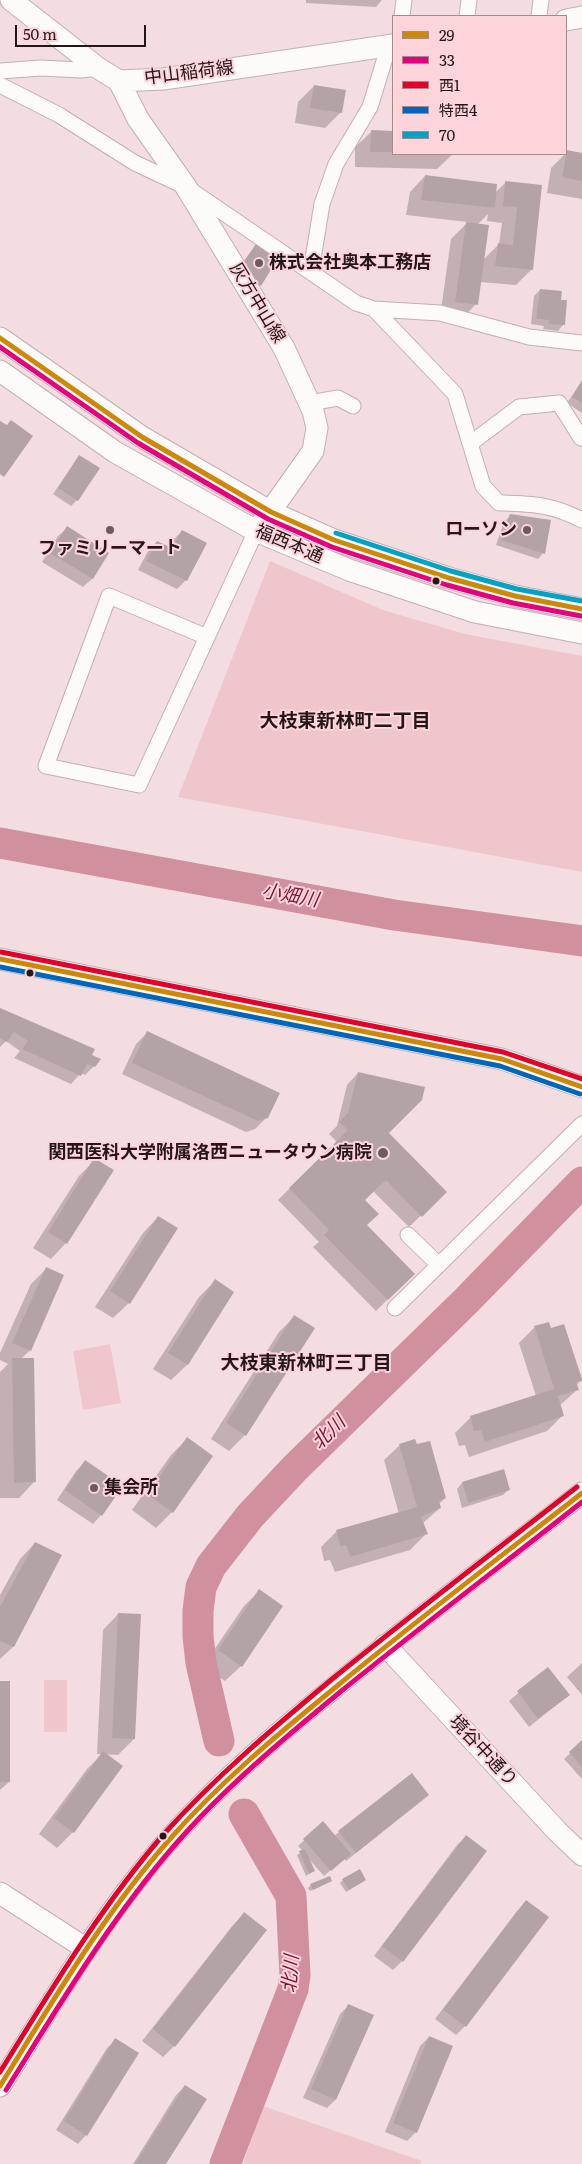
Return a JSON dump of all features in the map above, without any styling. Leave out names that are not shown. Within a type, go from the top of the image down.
[{"type":"main road","name":"中山稲荷線","points":[[11,0],[98,68],[119,81],[163,78],[391,45]]},
{"type":"main road","points":[[567,20],[582,18]]},
{"type":"main road","name":"灰方中山線","points":[[119,81],[138,119],[186,187],[284,348],[310,403],[317,428],[313,451],[256,531]]},
{"type":"main road","name":"福西本通","points":[[0,338],[142,438],[271,512],[334,540],[449,578],[515,596],[582,609]]},
{"type":"main road","name":"福西本通","points":[[0,371],[115,452],[256,531],[349,570],[475,612],[582,633]]},
{"type":"main road","points":[[0,959],[502,1059],[582,1087]]},
{"type":"main road","points":[[0,2086],[86,1948],[130,1887],[164,1846],[209,1798],[270,1740],[385,1645],[582,1494]]},
{"type":"main road","name":"境谷中通り","points":[[385,1645],[557,1831],[582,1855]]},
{"type":"main road","points":[[0,1893],[86,1948]]},
{"type":"street","points":[[402,15],[404,0]]},
{"type":"street","points":[[467,15],[469,0]]},
{"type":"street","points":[[539,15],[541,0]]},
{"type":"street","points":[[310,271],[322,204],[336,164],[370,107],[391,45]]},
{"type":"street","points":[[0,71],[41,68],[81,70],[98,68]]},
{"type":"street","points":[[0,85],[59,115],[135,163],[186,187],[356,303],[374,310],[440,313],[529,337],[582,343]]},
{"type":"street","points":[[374,310],[455,394],[483,486],[499,503],[538,504],[570,514],[582,520]]},
{"type":"street","points":[[310,403],[338,398],[353,406]]},
{"type":"street","points":[[471,443],[519,407],[559,403],[581,438]]},
{"type":"street","points":[[207,637],[109,596],[46,766],[138,785],[207,637],[256,531]]},
{"type":"street","points":[[395,1308],[582,1124]]},
{"type":"street","points":[[408,1235],[439,1265]]},
{"type":"shaded area","points":[[270,561],[383,610],[465,634],[582,656],[582,872],[178,797]]},
{"type":"shaded area","points":[[110,1344],[121,1403],[83,1410],[73,1351]]},
{"type":"shaded area","points":[[44,1680],[67,1680],[67,1732],[44,1732]]},
{"type":"shaded area","points":[[263,2106],[422,2161],[420,2164],[243,2164]]},
{"type":"building","points":[[314,85],[346,90],[342,113],[310,108]]},
{"type":"building","points":[[371,130],[392,131],[392,152],[370,152]]},
{"type":"building","points":[[567,150],[582,153],[582,181],[562,177]]},
{"type":"building","points":[[425,175],[497,184],[495,208],[421,200]]},
{"type":"building","points":[[505,181],[542,185],[533,270],[495,266],[498,243],[513,245],[517,207],[503,206]]},
{"type":"building","points":[[466,222],[489,225],[478,305],[455,302]]},
{"type":"building","name":"株式会社奥本工務店","points":[[258,241],[278,258],[261,286],[240,267]]},
{"type":"building","points":[[540,289],[562,291],[561,300],[567,300],[565,325],[548,324],[549,320],[536,319]]},
{"type":"building","points":[[582,380],[582,403],[572,397]]},
{"type":"building","points":[[11,420],[33,436],[4,477],[0,474],[0,421],[7,425]]},
{"type":"building","points":[[79,455],[100,468],[78,501],[58,488]]},
{"type":"building","name":"ローソン","points":[[510,514],[551,520],[545,554],[501,540]]},
{"type":"building","points":[[67,526],[109,553],[93,579],[50,553]]},
{"type":"building","points":[[182,530],[207,543],[187,581],[146,561],[157,541],[172,548]]},
{"type":"building","points":[[0,1008],[95,1049],[92,1055],[101,1059],[95,1067],[87,1064],[81,1076],[22,1049],[28,1041],[14,1032],[7,1042],[0,1038]]},
{"type":"building","points":[[147,1031],[280,1093],[268,1118],[258,1121],[132,1063]]},
{"type":"building","points":[[358,1072],[425,1087],[422,1100],[389,1133],[447,1192],[422,1217],[386,1180],[365,1200],[379,1214],[367,1225],[415,1274],[388,1300],[324,1235],[329,1230],[289,1188],[348,1130],[339,1122],[348,1113]]},
{"type":"building","points":[[94,1158],[114,1170],[67,1244],[48,1232]]},
{"type":"building","points":[[158,1216],[178,1228],[130,1304],[110,1291]]},
{"type":"building","points":[[46,1267],[64,1275],[31,1351],[12,1343]]},
{"type":"building","points":[[215,1279],[234,1292],[188,1365],[168,1353]]},
{"type":"building","points":[[294,1315],[315,1328],[246,1436],[226,1423]]},
{"type":"building","points":[[549,1322],[551,1328],[564,1324],[582,1379],[582,1381],[576,1382],[579,1390],[558,1396],[564,1416],[485,1442],[481,1430],[474,1431],[470,1416],[554,1389],[534,1326]]},
{"type":"building","points":[[12,1358],[34,1358],[36,1482],[14,1483]]},
{"type":"building","points":[[187,1437],[213,1456],[173,1513],[147,1494]]},
{"type":"building","points":[[415,1439],[417,1444],[430,1441],[446,1498],[439,1501],[441,1508],[421,1517],[428,1534],[350,1557],[346,1545],[340,1546],[336,1530],[417,1507],[399,1444]]},
{"type":"building","name":"集会所","points":[[85,1460],[123,1486],[102,1516],[65,1490]]},
{"type":"building","points":[[504,1469],[510,1490],[468,1503],[462,1482]]},
{"type":"building","points":[[35,1542],[62,1555],[14,1647],[0,1641],[0,1607]]},
{"type":"building","points":[[259,1589],[283,1606],[242,1667],[218,1650]]},
{"type":"building","points":[[118,1613],[141,1614],[135,1739],[112,1738]]},
{"type":"building","points":[[548,1667],[570,1695],[538,1719],[517,1691]]},
{"type":"building","points":[[0,1681],[10,1681],[10,1782],[0,1782]]},
{"type":"building","points":[[582,1740],[582,1767],[569,1752]]},
{"type":"building","points":[[103,1751],[123,1766],[74,1833],[54,1818]]},
{"type":"building","points":[[412,1773],[429,1795],[356,1853],[338,1831]]},
{"type":"building","points":[[323,1821],[351,1854],[331,1871],[303,1839]]},
{"type":"building","points":[[466,1835],[487,1851],[403,1962],[382,1946]]},
{"type":"building","points":[[305,1849],[315,1871],[309,1874],[299,1851]]},
{"type":"building","points":[[360,1869],[366,1880],[349,1890],[342,1879]]},
{"type":"building","points":[[330,1876],[332,1881],[313,1890],[310,1884]]},
{"type":"building","points":[[526,1900],[549,1917],[466,2027],[443,2010]]},
{"type":"building","points":[[244,1912],[267,1930],[175,2047],[153,2029]]},
{"type":"building","points":[[348,2004],[374,2015],[336,2100],[311,2089]]},
{"type":"building","points":[[429,2036],[453,2046],[417,2133],[393,2123]]},
{"type":"building","points":[[115,2038],[139,2053],[87,2136],[64,2121]]},
{"type":"building","points":[[185,2085],[207,2099],[166,2164],[135,2164]]},
{"type":"waterway","name":"小畑川","points":[[0,843],[394,915],[582,941]]},
{"type":"waterway","name":"北川","points":[[219,1741],[201,1663],[198,1636],[198,1611],[201,1587],[211,1566],[250,1516],[295,1468],[466,1301],[582,1182]]},
{"type":"waterway","name":"北川","points":[[225,2164],[293,1989],[295,1975],[291,1896],[244,1814]]},
{"type":"transit line","name":"29","points":[[0,338],[142,437],[271,512],[334,540],[449,578],[515,596],[582,609]]},
{"type":"transit line","name":"33","points":[[0,347],[138,443],[268,519],[332,547],[447,585],[513,603],[581,616]]},
{"type":"transit line","name":"70","points":[[336,533],[451,571],[517,589],[582,601]]},
{"type":"transit line","name":"西1","points":[[1,952],[503,1052],[582,1079]]},
{"type":"transit line","name":"29","points":[[0,959],[502,1059],[582,1087]]},
{"type":"transit line","name":"特西4","points":[[0,967],[500,1066],[580,1094]]},
{"type":"transit line","name":"西1","points":[[0,2072],[97,1920],[140,1863],[182,1814],[265,1736],[331,1680],[577,1487]]},
{"type":"transit line","name":"29","points":[[0,2086],[100,1928],[169,1840],[208,1798],[250,1759],[367,1661],[582,1493]]},
{"type":"transit line","name":"33","points":[[6,2090],[106,1934],[150,1875],[212,1805],[274,1747],[339,1693],[582,1502]]},
{"type":"place","name":"株式会社奥本工務店","points":[[259,263]]},
{"type":"place","name":"ファミリーマート","points":[[110,530]]},
{"type":"place","name":"ローソン","points":[[527,530]]},
{"type":"place","name":"関西医科大学附属洛西ニュータウン病院","points":[[383,1153]]},
{"type":"place","name":"集会所","points":[[94,1488]]},
{"type":"district","name":"大枝東新林町二丁目","points":[[345,721]]},
{"type":"district","name":"大枝東新林町三丁目","points":[[306,1363]]}]
